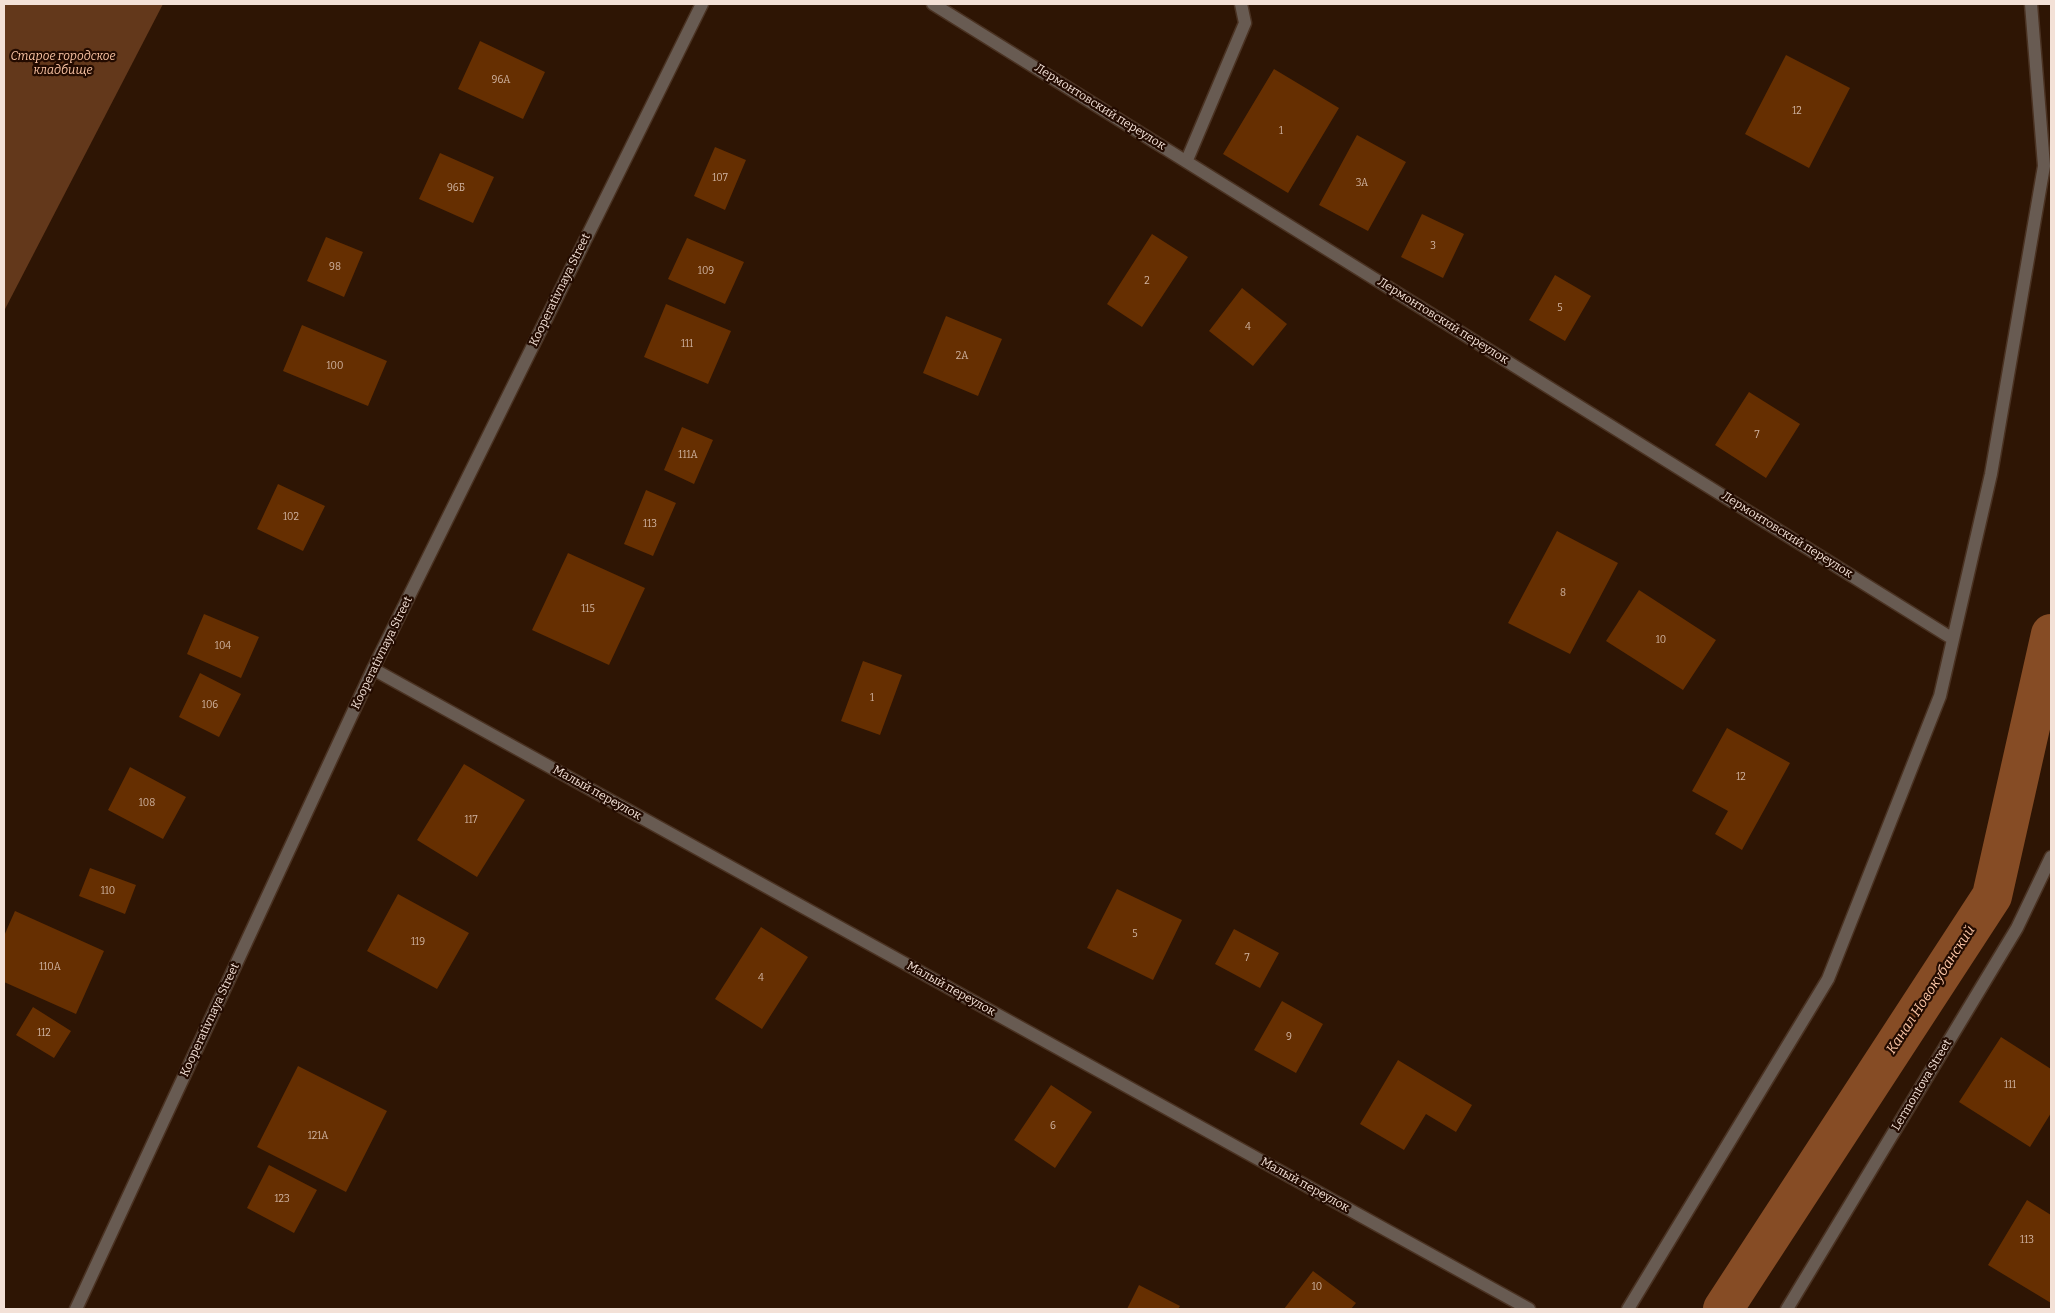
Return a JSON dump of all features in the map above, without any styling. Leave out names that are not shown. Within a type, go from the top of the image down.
[{"type":"street","name":"Kooperativnaya Street","points":[[76,1309],[373,669],[702,4]]},
{"type":"street","name":"Лермонтовский переулок","points":[[933,4],[1953,639]]},
{"type":"street","points":[[1186,160],[1245,23],[1241,4]]},
{"type":"street","points":[[1628,1309],[1828,979],[1940,696],[1991,474],[2044,166],[2031,4]]},
{"type":"street","name":"Малый переулок","points":[[373,669],[1529,1309]]},
{"type":"street","name":"Lermontova Street","points":[[1787,1309],[2017,928],[2051,857]]},
{"type":"green space","name":"Старое городское кладбище","points":[[4,4],[163,4],[4,311]]},
{"type":"building","points":[[480,41],[545,72],[523,119],[458,89]]},
{"type":"building","points":[[1786,55],[1850,88],[1809,168],[1745,134]]},
{"type":"building","points":[[1274,69],[1339,108],[1288,193],[1223,154]]},
{"type":"building","points":[[1357,135],[1406,162],[1368,231],[1319,205]]},
{"type":"building","points":[[715,147],[746,160],[725,210],[694,196]]},
{"type":"building","points":[[440,153],[494,177],[473,223],[419,199]]},
{"type":"building","points":[[1422,214],[1464,234],[1443,278],[1401,257]]},
{"type":"building","points":[[1152,234],[1188,257],[1142,327],[1107,304]]},
{"type":"building","points":[[326,237],[363,252],[344,297],[307,281]]},
{"type":"building","points":[[687,238],[744,262],[725,304],[668,279]]},
{"type":"building","points":[[1555,275],[1591,296],[1565,341],[1529,320]]},
{"type":"building","points":[[1242,288],[1287,324],[1253,366],[1209,331]]},
{"type":"building","points":[[666,304],[731,331],[708,384],[644,357]]},
{"type":"building","points":[[946,316],[1002,339],[978,396],[923,373]]},
{"type":"building","points":[[302,325],[387,361],[368,406],[283,371]]},
{"type":"building","points":[[1749,392],[1800,424],[1766,478],[1715,445]]},
{"type":"building","points":[[682,427],[713,440],[694,484],[664,470]]},
{"type":"building","points":[[278,484],[325,506],[303,551],[257,529]]},
{"type":"building","points":[[646,490],[676,503],[653,556],[624,544]]},
{"type":"building","points":[[1557,531],[1618,563],[1570,654],[1508,623]]},
{"type":"building","points":[[568,553],[645,588],[609,665],[532,630]]},
{"type":"building","points":[[1639,590],[1716,640],[1683,690],[1606,641]]},
{"type":"building","points":[[204,614],[259,637],[241,678],[187,654]]},
{"type":"building","points":[[863,661],[902,675],[880,735],[841,721]]},
{"type":"building","points":[[200,673],[241,694],[219,737],[179,717]]},
{"type":"building","points":[[1727,728],[1790,763],[1742,850],[1715,834],[1728,811],[1692,791]]},
{"type":"building","points":[[464,764],[525,800],[477,877],[417,840]]},
{"type":"building","points":[[130,767],[186,797],[163,839],[108,810]]},
{"type":"building","points":[[90,868],[136,885],[125,914],[79,896]]},
{"type":"building","points":[[1117,889],[1182,920],[1153,980],[1087,948]]},
{"type":"building","points":[[398,894],[469,933],[437,989],[367,951]]},
{"type":"building","points":[[15,911],[104,951],[76,1014],[4,982],[4,936]]},
{"type":"building","points":[[761,927],[808,957],[762,1029],[715,999]]},
{"type":"building","points":[[1234,929],[1279,953],[1260,988],[1215,964]]},
{"type":"building","points":[[1282,1001],[1323,1024],[1296,1073],[1254,1050]]},
{"type":"building","points":[[33,1007],[71,1031],[54,1058],[16,1035]]},
{"type":"building","points":[[2001,1037],[2051,1069],[2051,1113],[2030,1147],[1959,1102]]},
{"type":"building","points":[[1398,1060],[1472,1105],[1456,1132],[1426,1114],[1404,1150],[1360,1124]]},
{"type":"building","points":[[298,1066],[387,1111],[346,1192],[257,1147]]},
{"type":"building","points":[[1051,1085],[1092,1112],[1055,1168],[1014,1140]]},
{"type":"building","points":[[269,1165],[317,1190],[294,1233],[247,1208]]},
{"type":"building","points":[[2027,1200],[2051,1215],[2051,1303],[1988,1265]]},
{"type":"building","points":[[1313,1271],[1356,1303],[1351,1309],[1284,1309]]},
{"type":"building","points":[[1139,1285],[1180,1306],[1178,1309],[1127,1309]]},
{"type":"waterway","name":"Канал Новокубанский","points":[[1723,1309],[1992,896],[2051,634]]}]
